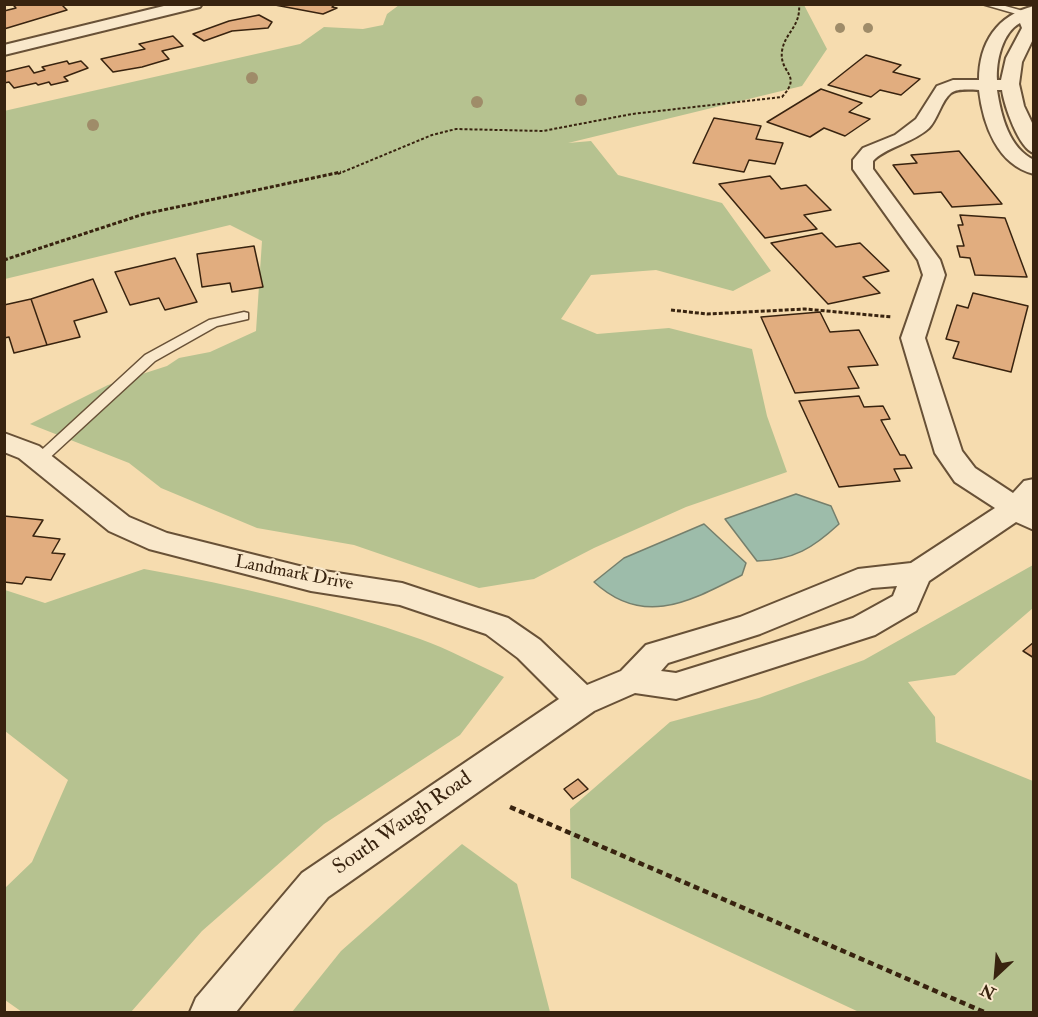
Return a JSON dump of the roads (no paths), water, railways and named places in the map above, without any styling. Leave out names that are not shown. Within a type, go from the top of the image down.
[{"type":"street","points":[[4,50],[194,4]]},
{"type":"street","points":[[1034,147],[1017,112],[1009,85],[1012,63],[1030,28],[1031,15],[1006,24],[990,55],[987,83],[996,122],[1015,157],[1034,168]]},
{"type":"street","points":[[1009,85],[987,83],[953,85],[943,90],[923,123],[902,139],[870,152],[863,160],[863,169],[929,260],[934,275],[913,338],[949,453],[965,475],[1027,506]]},
{"type":"street","name":"Landmark Drive","points":[[4,442],[29,452],[119,524],[159,542],[311,580],[402,594],[497,626],[529,649],[582,701]]},
{"type":"street","points":[[633,680],[676,686],[864,627],[905,603],[917,574],[1027,506]]},
{"type":"street","name":"South Waugh Road","points":[[210,1012],[315,885],[582,701],[633,680],[657,654],[749,626],[868,577],[917,574]]},
{"type":"lane","points":[[986,4],[1031,15]]},
{"type":"lane","points":[[39,460],[150,358],[213,322],[244,316]]}]
